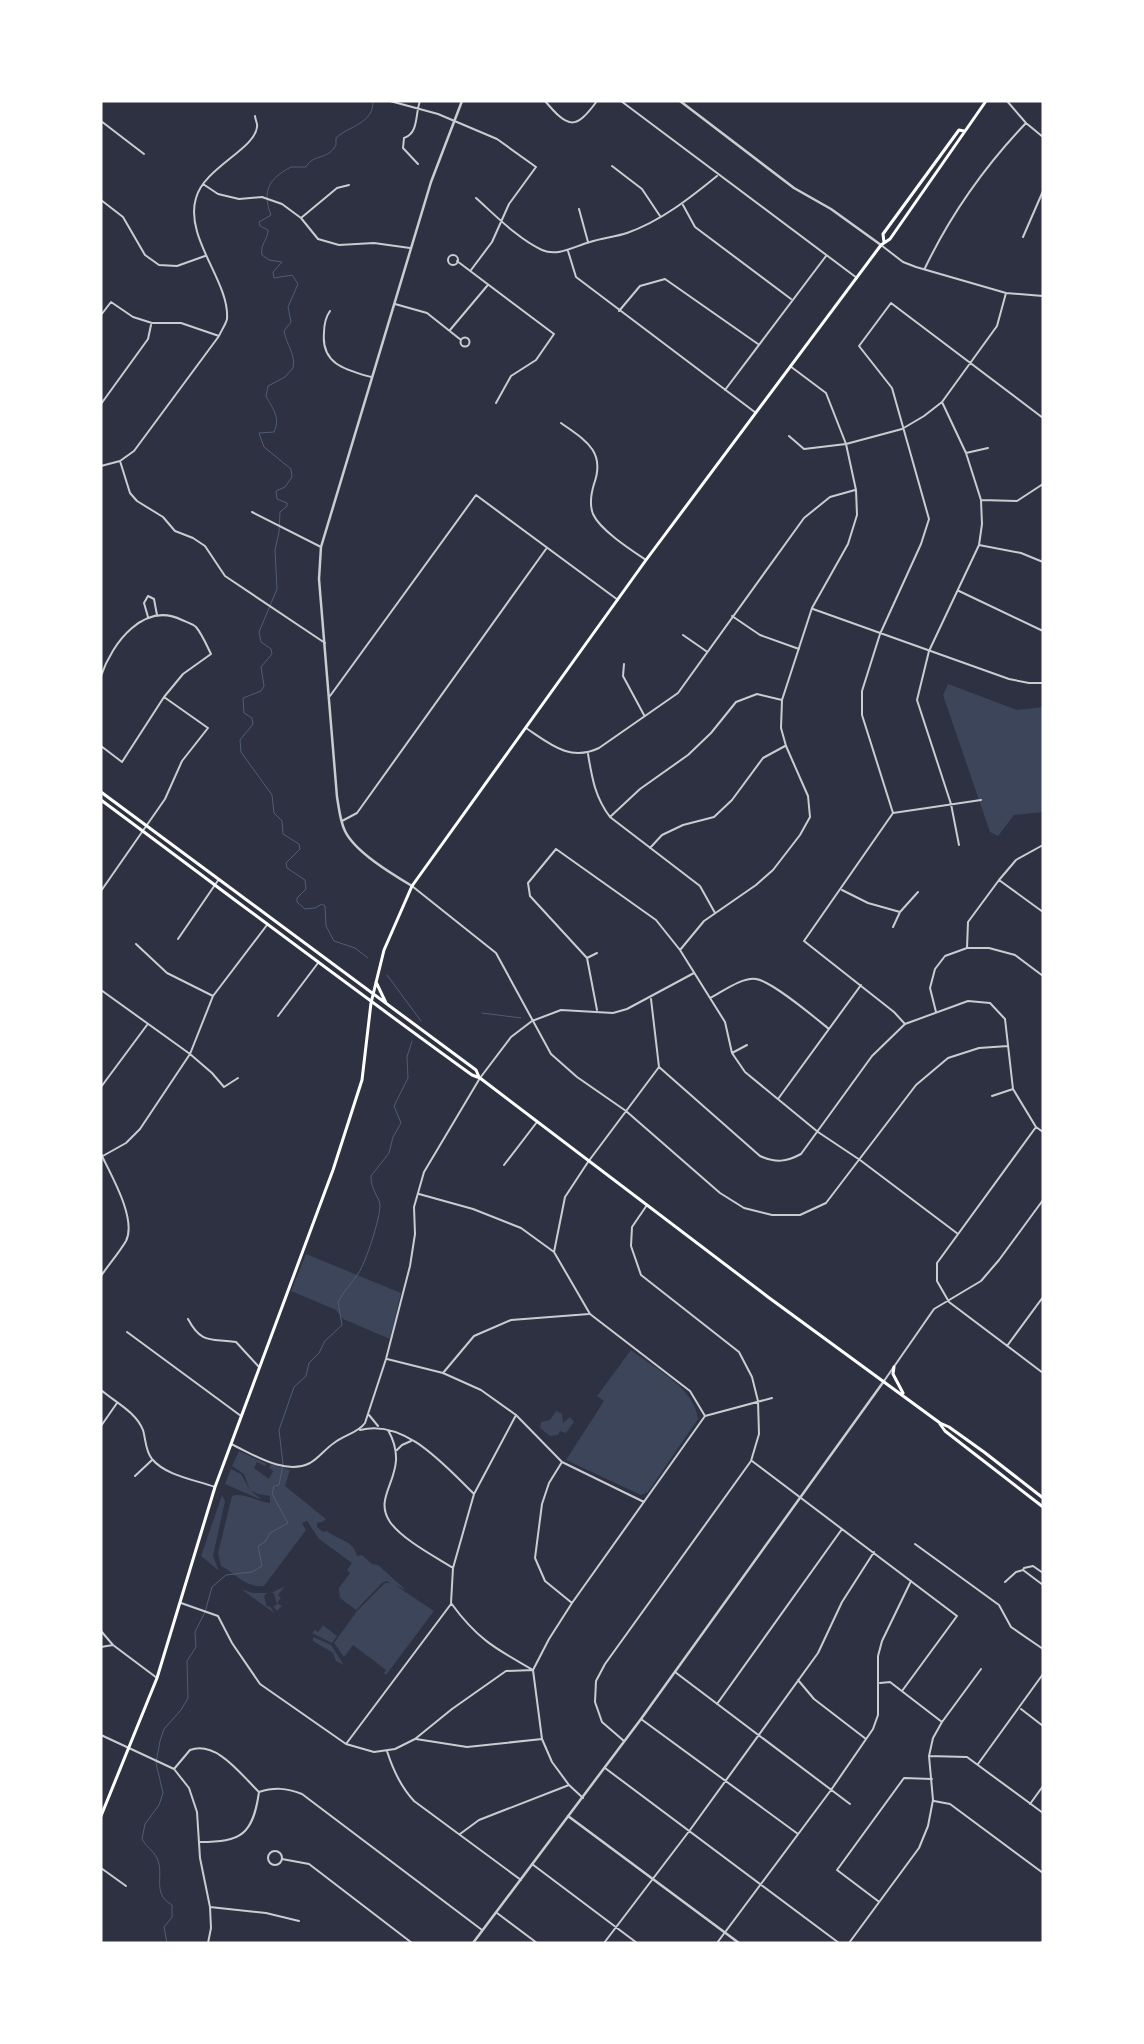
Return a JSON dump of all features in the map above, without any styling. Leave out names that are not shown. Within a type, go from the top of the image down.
[{"type":"main road","points":[[101,1816],[157,1678],[216,1487],[333,1170],[362,1080],[371,1003],[389,934],[412,886],[646,560],[882,243],[890,239],[986,101]]},
{"type":"main road","points":[[882,243],[883,234],[959,130],[964,131]]},
{"type":"main road","points":[[101,792],[476,1070],[480,1078]]},
{"type":"main road","points":[[101,800],[319,962],[371,1003],[472,1075],[480,1078],[768,1297],[940,1424],[949,1427],[1043,1498]]},
{"type":"main road","points":[[376,982],[388,1006]]},
{"type":"main road","points":[[894,1367],[896,1382],[904,1396]]},
{"type":"main road","points":[[940,1424],[945,1432],[1043,1507]]},
{"type":"street","points":[[390,101],[453,120],[497,139],[536,167],[509,204],[492,242],[471,270]]},
{"type":"street","points":[[418,164],[403,148],[404,138],[410,136],[414,130],[420,101]]},
{"type":"street","points":[[462,101],[453,120],[410,248],[321,547],[319,579],[337,796],[346,832],[354,843],[412,886],[496,953],[551,1054],[577,1077],[626,1111],[720,1193],[744,1208],[772,1215],[800,1215],[826,1202],[860,1160],[916,1084],[948,1058],[979,1048],[1008,1046]]},
{"type":"street","points":[[545,101],[565,122],[574,124],[584,119],[597,101]]},
{"type":"street","points":[[620,101],[857,278]]},
{"type":"street","points":[[680,101],[794,188],[831,209],[882,243],[903,262],[1006,293],[1043,296]]},
{"type":"street","points":[[1007,101],[1026,123],[1043,138]]},
{"type":"street","points":[[101,466],[120,461],[134,451],[219,336],[227,319],[224,297],[205,256],[194,218],[196,198],[210,174],[252,139],[257,127],[255,116]]},
{"type":"street","points":[[101,121],[144,154]]},
{"type":"street","points":[[925,268],[942,234],[979,180],[1026,123]]},
{"type":"street","points":[[612,166],[642,189],[652,201],[660,216]]},
{"type":"street","points":[[476,198],[502,222],[542,250],[568,251],[588,242],[628,232],[660,216],[683,204],[718,175]]},
{"type":"street","points":[[203,184],[218,194],[239,199],[264,198],[282,204],[301,218],[318,239],[339,246],[374,243],[410,248]]},
{"type":"street","points":[[301,218],[337,188],[349,185]]},
{"type":"street","points":[[1022,237],[1043,192]]},
{"type":"street","points":[[101,200],[123,217],[145,255],[159,265],[177,266],[205,256]]},
{"type":"street","points":[[683,204],[695,227],[791,299]]},
{"type":"street","points":[[579,209],[588,242]]},
{"type":"street","points":[[568,251],[576,277],[618,311],[756,413]]},
{"type":"street","points":[[725,390],[791,299],[826,256]]},
{"type":"street","points":[[457,261],[554,334],[536,360],[511,376],[496,403]]},
{"type":"street","points":[[618,311],[640,286],[665,280],[758,344]]},
{"type":"street","points":[[450,330],[488,285]]},
{"type":"street","points":[[789,436],[804,449],[846,444],[902,429],[924,416],[942,402],[997,326],[1006,293]]},
{"type":"street","points":[[101,315],[111,302],[133,317],[152,324],[181,323],[219,336]]},
{"type":"street","points":[[892,813],[862,715],[862,691],[880,634],[921,544],[929,519],[902,429],[892,388],[859,346],[891,303],[1043,418]]},
{"type":"street","points":[[394,304],[426,313],[462,340]]},
{"type":"street","points":[[330,311],[326,317],[324,332],[326,352],[337,366],[371,377]]},
{"type":"street","points":[[101,404],[148,339],[152,324]]},
{"type":"street","points":[[680,950],[704,921],[756,885],[773,870],[800,835],[810,818],[808,796],[786,746],[781,728],[782,700],[812,608],[848,544],[857,514],[856,490],[846,444],[826,393],[790,366]]},
{"type":"street","points":[[942,402],[966,453],[981,500],[982,524],[979,545],[929,651],[917,700],[951,804],[959,845]]},
{"type":"street","points":[[561,423],[588,443],[596,454],[598,469],[590,503],[595,518],[602,527],[646,560]]},
{"type":"street","points":[[966,453],[988,448]]},
{"type":"street","points":[[120,461],[130,494],[137,501],[163,517],[175,531],[193,538],[205,546],[225,576],[325,643]]},
{"type":"street","points":[[981,500],[1017,501],[1043,484]]},
{"type":"street","points":[[526,728],[563,752],[588,754],[678,693],[706,651],[804,518],[830,497],[856,490]]},
{"type":"street","points":[[330,696],[476,496],[618,600]]},
{"type":"street","points":[[252,512],[321,547]]},
{"type":"street","points":[[979,545],[1021,553],[1043,562]]},
{"type":"street","points":[[342,821],[357,813],[547,548]]},
{"type":"street","points":[[958,591],[1043,631]]},
{"type":"street","points":[[148,617],[144,603],[148,596],[154,599],[158,615]]},
{"type":"street","points":[[812,608],[880,634],[1014,680],[1043,683]]},
{"type":"street","points":[[101,676],[104,666],[123,638],[143,618],[170,614],[195,626],[211,654],[183,674],[164,696],[122,762],[101,746]]},
{"type":"street","points":[[732,616],[760,634],[799,649]]},
{"type":"street","points":[[683,635],[706,651]]},
{"type":"street","points":[[624,664],[623,676],[644,715]]},
{"type":"street","points":[[610,817],[640,789],[688,755],[711,733],[736,702],[757,694],[782,700]]},
{"type":"street","points":[[101,891],[165,799],[182,761],[208,728],[164,696]]},
{"type":"street","points":[[650,848],[662,835],[676,828],[714,817],[732,800],[764,758],[786,746]]},
{"type":"street","points":[[588,754],[594,789],[600,804],[610,817],[700,886],[715,914]]},
{"type":"street","points":[[905,1024],[862,985],[804,941],[841,890],[892,813],[981,800]]},
{"type":"street","points":[[968,948],[968,922],[1016,860],[1043,846]]},
{"type":"street","points":[[597,1012],[587,958],[530,896],[528,883],[556,849],[656,920],[680,950],[725,1022],[732,1053],[745,1072],[818,1132],[860,1160],[958,1234]]},
{"type":"street","points":[[178,939],[219,879]]},
{"type":"street","points":[[999,880],[1042,911],[1043,907]]},
{"type":"street","points":[[841,890],[868,903],[900,912]]},
{"type":"street","points":[[893,927],[900,912],[918,892]]},
{"type":"street","points":[[101,1276],[126,1240],[130,1228],[128,1216],[102,1155],[126,1143],[140,1129],[190,1054],[213,996],[268,924]]},
{"type":"street","points":[[136,944],[167,973],[213,996]]},
{"type":"street","points":[[936,1012],[930,988],[935,969],[945,956],[968,948],[989,948],[1016,955],[1043,976]]},
{"type":"street","points":[[587,958],[597,953]]},
{"type":"street","points":[[278,1016],[319,962]]},
{"type":"street","points":[[360,1430],[369,1415],[386,1359],[410,1266],[415,1234],[414,1207],[424,1172],[480,1078],[511,1037],[532,1021],[561,1010],[614,1013],[651,998],[694,973]]},
{"type":"street","points":[[710,998],[744,981],[755,978],[770,985],[829,1029]]},
{"type":"street","points":[[778,1100],[862,985]]},
{"type":"street","points":[[101,990],[147,1025],[190,1054],[212,1073],[224,1087],[238,1078]]},
{"type":"street","points":[[651,998],[659,1067],[760,1156],[774,1162],[788,1161],[801,1154],[872,1056],[905,1024],[968,1001],[990,1003],[1005,1019],[1014,1089],[1036,1127],[1043,1132]]},
{"type":"street","points":[[101,1087],[147,1025]]},
{"type":"street","points":[[732,1053],[747,1045]]},
{"type":"street","points":[[554,1252],[565,1198],[588,1162],[659,1067]]},
{"type":"street","points":[[992,1096],[1014,1089]]},
{"type":"street","points":[[504,1165],[536,1122]]},
{"type":"street","points":[[1036,1127],[937,1263],[937,1281],[949,1302],[1043,1373]]},
{"type":"street","points":[[418,1194],[473,1209],[521,1228],[554,1252],[590,1314],[690,1392],[705,1416]]},
{"type":"street","points":[[473,1943],[641,1719],[934,1310],[981,1281],[999,1260],[1043,1200]]},
{"type":"street","points":[[624,1741],[602,1722],[595,1702],[596,1681],[605,1664],[751,1461],[759,1434],[758,1402],[752,1377],[739,1352],[641,1275],[631,1246],[632,1227],[648,1204]]},
{"type":"street","points":[[1007,1346],[1043,1296]]},
{"type":"street","points":[[443,1373],[474,1336],[510,1320],[590,1314]]},
{"type":"street","points":[[188,1319],[195,1333],[202,1338],[217,1342],[236,1342],[259,1367]]},
{"type":"street","points":[[127,1332],[160,1354],[170,1365],[191,1378],[206,1392],[225,1402],[241,1416]]},
{"type":"street","points":[[386,1359],[443,1373],[482,1390],[516,1415],[562,1462],[644,1502]]},
{"type":"street","points":[[101,1390],[135,1416],[143,1430],[145,1445],[153,1460],[168,1471],[216,1487]]},
{"type":"street","points":[[583,1798],[569,1785],[552,1762],[542,1739],[533,1670],[549,1639],[572,1603],[705,1416],[772,1398]]},
{"type":"street","points":[[101,1426],[117,1403]]},
{"type":"street","points":[[369,1415],[378,1427]]},
{"type":"street","points":[[346,1744],[451,1603],[453,1568],[474,1494],[516,1415]]},
{"type":"street","points":[[231,1444],[289,1468],[310,1463],[333,1443],[360,1430],[378,1427],[412,1441],[434,1456],[474,1494]]},
{"type":"street","points":[[388,1430],[397,1452],[396,1472],[384,1502],[389,1520],[403,1534],[453,1568]]},
{"type":"street","points":[[397,1452],[402,1445],[412,1441]]},
{"type":"street","points":[[135,1476],[153,1460]]},
{"type":"street","points":[[751,1461],[957,1616],[902,1691]]},
{"type":"street","points":[[562,1462],[542,1504],[535,1558],[544,1581],[572,1603]]},
{"type":"street","points":[[717,1704],[842,1528]]},
{"type":"street","points":[[915,1544],[999,1605],[1011,1626],[1043,1649]]},
{"type":"street","points":[[604,1943],[654,1879],[818,1653],[842,1602],[874,1552]]},
{"type":"street","points":[[1005,1582],[1016,1572],[1033,1566],[1043,1573]]},
{"type":"street","points":[[1023,1570],[1043,1585]]},
{"type":"street","points":[[717,1943],[831,1790],[866,1739],[878,1715],[880,1683],[878,1656],[882,1641],[911,1581]]},
{"type":"street","points":[[181,1603],[218,1616],[232,1643],[260,1684],[346,1744],[374,1752],[395,1749],[415,1739],[452,1709],[506,1671],[533,1670]]},
{"type":"street","points":[[451,1603],[473,1632],[494,1648],[533,1670]]},
{"type":"street","points":[[102,1631],[113,1646],[157,1678]]},
{"type":"street","points":[[101,1636],[102,1631]]},
{"type":"street","points":[[101,1647],[113,1646]]},
{"type":"street","points":[[849,1943],[878,1901],[919,1848],[928,1826],[933,1800],[930,1756],[933,1738],[942,1722],[981,1669]]},
{"type":"street","points":[[675,1672],[850,1804]]},
{"type":"street","points":[[978,1764],[1020,1709],[1043,1674]]},
{"type":"street","points":[[798,1680],[814,1699],[866,1739]]},
{"type":"street","points":[[880,1683],[890,1682],[942,1722]]},
{"type":"street","points":[[1020,1709],[1043,1726]]},
{"type":"street","points":[[641,1719],[798,1834]]},
{"type":"street","points":[[101,1735],[174,1769],[189,1788],[198,1812],[200,1842],[210,1907],[211,1928],[208,1943]]},
{"type":"street","points":[[415,1739],[467,1747],[542,1739]]},
{"type":"street","points":[[174,1769],[190,1750],[205,1748],[214,1751],[240,1772],[259,1792]]},
{"type":"street","points":[[387,1750],[396,1776],[405,1792],[414,1801],[521,1880]]},
{"type":"street","points":[[930,1756],[955,1755],[967,1757],[1043,1813]]},
{"type":"street","points":[[605,1768],[839,1943]]},
{"type":"street","points":[[878,1901],[837,1870],[904,1778],[932,1778]]},
{"type":"street","points":[[460,1834],[479,1820],[569,1785]]},
{"type":"street","points":[[1030,1804],[1043,1786]]},
{"type":"street","points":[[259,1792],[272,1788],[288,1789],[302,1794],[482,1930]]},
{"type":"street","points":[[200,1842],[224,1842],[237,1839],[255,1816],[259,1792]]},
{"type":"street","points":[[933,1800],[950,1804],[1043,1874]]},
{"type":"street","points":[[568,1816],[739,1943]]},
{"type":"street","points":[[276,1851],[280,1853],[282,1859],[278,1864],[273,1864],[268,1857],[270,1853],[276,1851]]},
{"type":"street","points":[[282,1859],[309,1864],[412,1943]]},
{"type":"street","points":[[532,1864],[637,1943]]},
{"type":"street","points":[[101,1868],[126,1886]]},
{"type":"street","points":[[210,1907],[266,1913],[299,1921]]},
{"type":"street","points":[[496,1912],[537,1943]]},
{"type":"shaded area","points":[[948,684],[1017,710],[1043,707],[1043,812],[1014,815],[998,836],[990,832],[943,695]]},
{"type":"shaded area","points":[[306,1254],[401,1293],[390,1339],[343,1319],[336,1310],[291,1291]]},
{"type":"shaded area","points":[[631,1350],[672,1379],[681,1388],[689,1397],[698,1419],[648,1492],[641,1495],[566,1460],[604,1401],[597,1396]]},
{"type":"shaded area","points":[[556,1411],[562,1414],[563,1423],[570,1417],[574,1422],[566,1433],[560,1431],[558,1435],[550,1436],[540,1428],[541,1422],[550,1420]]},
{"type":"shaded area","points":[[239,1451],[267,1464],[265,1466],[257,1462],[254,1468],[269,1479],[273,1471],[269,1468],[271,1464],[290,1470],[285,1486],[326,1519],[317,1523],[317,1527],[323,1532],[327,1531],[349,1543],[357,1556],[362,1555],[372,1564],[378,1565],[406,1590],[386,1581],[356,1610],[340,1598],[339,1588],[350,1573],[347,1570],[352,1563],[319,1539],[307,1521],[302,1523],[306,1530],[264,1586],[251,1585],[221,1566],[218,1553],[232,1496],[240,1495],[270,1503],[270,1496],[258,1494],[250,1490],[244,1474],[232,1466]]},
{"type":"shaded area","points":[[231,1469],[241,1474],[250,1490],[261,1499],[225,1484]]},
{"type":"shaded area","points":[[222,1495],[225,1501],[213,1556],[219,1571],[201,1556]]},
{"type":"shaded area","points":[[385,1583],[392,1583],[434,1611],[386,1675],[384,1673],[386,1670],[353,1645],[344,1657],[334,1643],[357,1611]]},
{"type":"shaded area","points":[[285,1586],[278,1595],[281,1598],[277,1603],[282,1606],[277,1611],[273,1606],[277,1605],[274,1593],[271,1593]]},
{"type":"shaded area","points":[[241,1589],[253,1593],[267,1593],[264,1596],[267,1607],[270,1606],[274,1613]]},
{"type":"shaded area","points":[[323,1625],[337,1636],[332,1643],[312,1633],[315,1630],[318,1632]]},
{"type":"shaded area","points":[[313,1637],[331,1645],[344,1665],[336,1661],[333,1653],[313,1641]]},
{"type":"waterway","points":[[368,958],[355,948],[334,941],[326,926],[325,906],[322,904],[315,908],[305,909],[297,902],[297,898],[306,889],[305,880],[287,868],[286,863],[300,849],[299,844],[283,834],[282,821],[274,813],[272,795],[241,752],[240,740],[253,724],[252,718],[244,713],[243,698],[261,691],[264,686],[261,667],[272,654],[271,649],[261,642],[259,632],[277,589],[275,550],[279,532],[280,512],[287,506],[287,503],[277,499],[276,491],[285,487],[292,477],[291,469],[264,447],[259,433],[274,432],[277,422],[275,413],[266,396],[268,386],[285,377],[293,368],[293,358],[284,331],[291,322],[288,307],[298,284],[292,275],[274,278],[273,272],[282,262],[269,260],[262,255],[262,247],[268,230],[260,226],[259,222],[271,215],[268,207],[267,193],[272,181],[291,167],[306,167],[313,160],[329,153],[336,145],[336,138],[365,120],[372,109],[373,101]]},
{"type":"waterway","points":[[387,975],[421,1021]]},
{"type":"waterway","points":[[482,1013],[521,1018]]},
{"type":"waterway","points":[[167,1943],[164,1927],[172,1917],[172,1905],[162,1895],[160,1889],[160,1871],[157,1858],[142,1839],[145,1824],[159,1805],[163,1793],[156,1763],[160,1741],[164,1729],[181,1710],[188,1698],[187,1661],[196,1647],[195,1632],[205,1612],[212,1587],[226,1575],[252,1572],[262,1566],[258,1546],[265,1542],[270,1533],[288,1523],[272,1494],[274,1486],[279,1485],[283,1464],[279,1430],[294,1387],[306,1376],[309,1363],[319,1353],[325,1341],[342,1325],[338,1302],[358,1274],[368,1251],[378,1220],[380,1205],[372,1186],[371,1176],[389,1153],[393,1137],[401,1123],[394,1106],[408,1078],[407,1057],[412,1041]]}]
